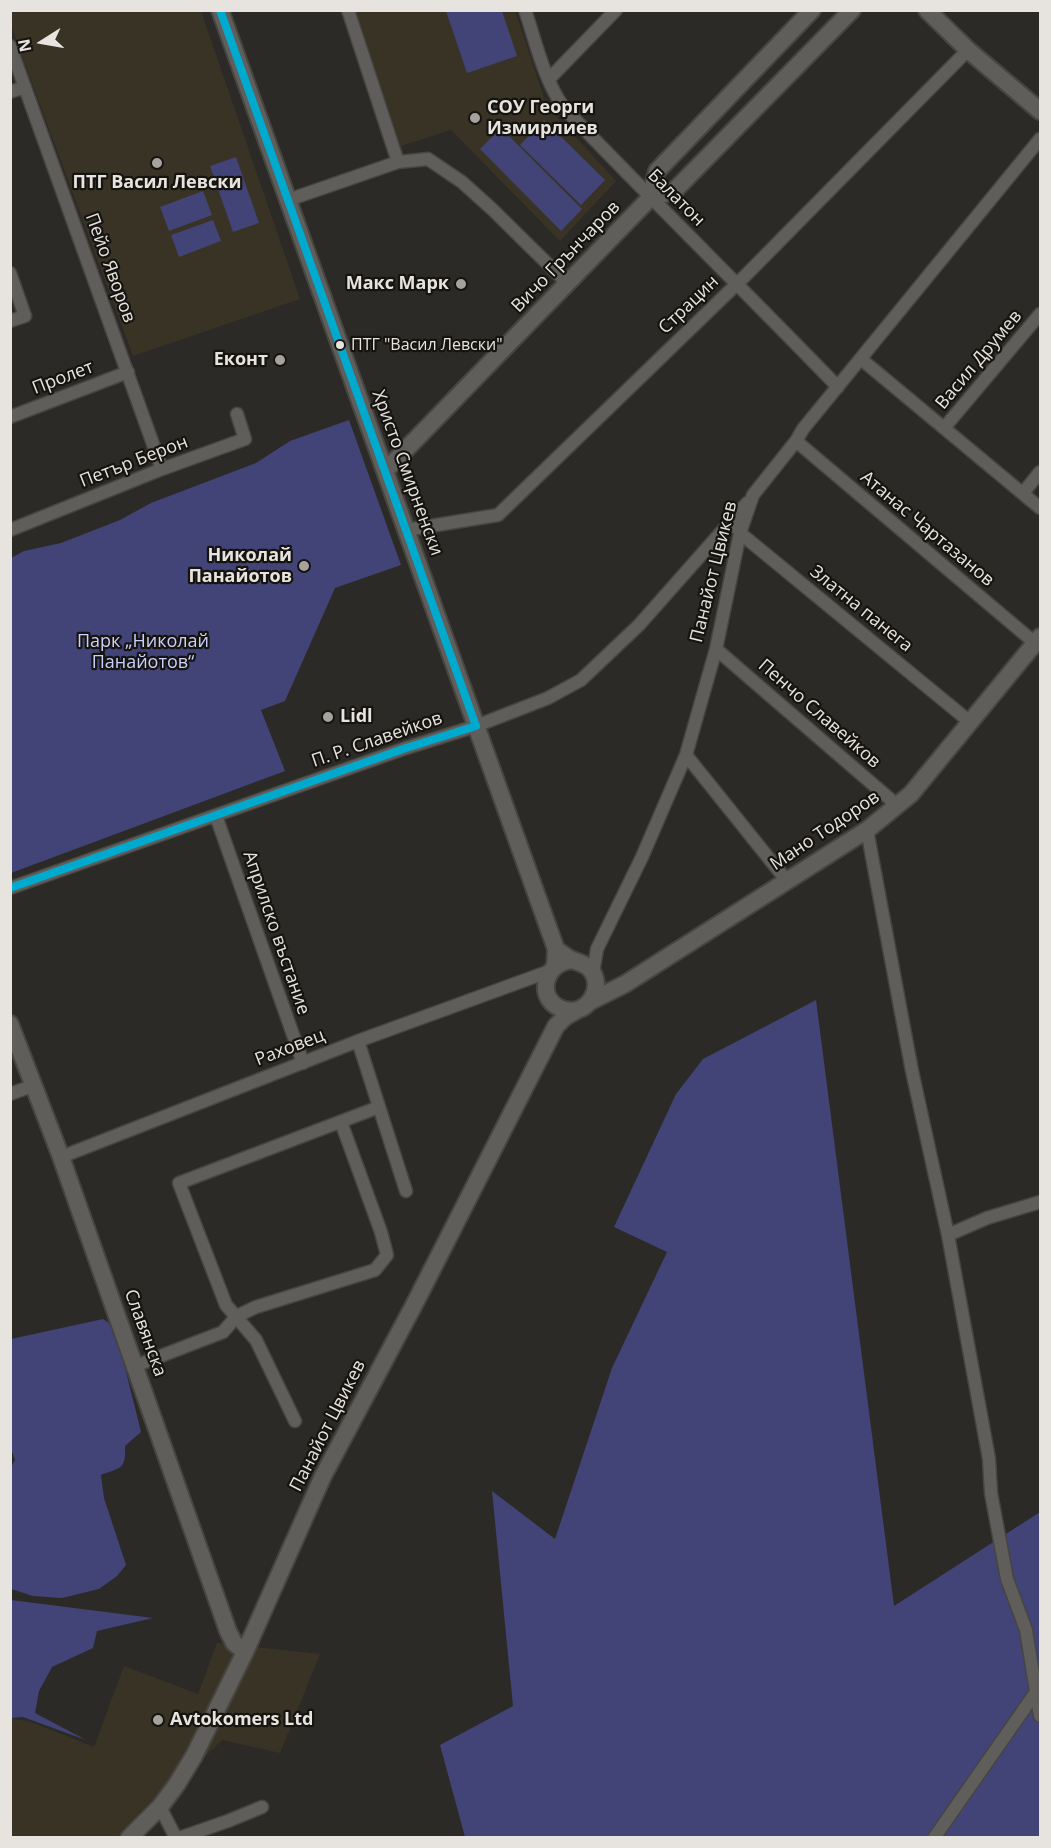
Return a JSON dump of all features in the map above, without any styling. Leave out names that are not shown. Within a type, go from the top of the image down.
[{"type":"street","name":"Христо Смирненски","points":[[220,10],[476,726],[549,975]]},
{"type":"street","points":[[348,10],[398,162]]},
{"type":"street","name":"Балатон","points":[[525,10],[549,79],[564,108],[838,387]]},
{"type":"street","points":[[549,79],[616,10]]},
{"type":"street","name":"Вичо Грънчаров","points":[[650,198],[657,171],[812,10]]},
{"type":"street","name":"Вичо Грънчаров","points":[[385,471],[650,198],[674,191],[852,10]]},
{"type":"street","points":[[927,10],[968,50],[1041,111]]},
{"type":"street","name":"Пейо Яворов","points":[[10,46],[162,469]]},
{"type":"street","name":"Страцин","points":[[406,530],[498,515],[737,283],[968,50]]},
{"type":"street","points":[[10,92],[25,87]]},
{"type":"street","name":"Панайот Цвикев","points":[[594,979],[597,949],[642,856],[686,755],[716,649],[740,533],[753,495],[803,429],[1041,139]]},
{"type":"street","points":[[288,200],[398,162],[428,159],[462,182],[567,283]]},
{"type":"street","points":[[10,273],[25,316],[10,321]]},
{"type":"street","name":"Васил Друмев","points":[[944,428],[1041,315]]},
{"type":"street","points":[[861,359],[1041,508]]},
{"type":"street","name":"Пролет","points":[[10,417],[128,372]]},
{"type":"street","name":"Петър Берон","points":[[10,530],[162,469],[245,439],[237,414]]},
{"type":"street","name":"Атанас Чартазанов","points":[[796,441],[1038,640]]},
{"type":"street","points":[[1023,493],[1041,472]]},
{"type":"street","name":"П. Р. Славейков","points":[[10,888],[406,748],[476,726],[548,698],[581,680],[639,626],[753,495]]},
{"type":"street","name":"Златна панега","points":[[733,520],[740,533],[970,722]]},
{"type":"street","name":"Мано Тодоров","points":[[583,1006],[617,988],[867,830],[898,806],[912,794],[1038,640]]},
{"type":"street","name":"Пенчо Славейков","points":[[716,649],[898,806]]},
{"type":"street","points":[[686,755],[787,880]]},
{"type":"street","name":"Априлско въстание","points":[[216,816],[303,1063]]},
{"type":"street","points":[[867,830],[912,1071],[948,1235],[989,1460],[992,1493],[1007,1579],[1026,1630],[1041,1716]]},
{"type":"street","points":[[549,975],[597,949]]},
{"type":"street","points":[[574,961],[584,964],[594,979],[617,988]]},
{"type":"street","points":[[549,975],[563,1010],[583,1006],[593,997],[594,979]]},
{"type":"street","points":[[549,975],[556,1026]]},
{"type":"street","name":"Раховец","points":[[61,1157],[358,1041],[549,975]]},
{"type":"street","name":"Панайот Цвикев","points":[[129,1838],[160,1807],[194,1756],[245,1652],[323,1476],[414,1305],[556,1026],[565,1017],[583,1006]]},
{"type":"street","name":"Славянска","points":[[10,1024],[61,1157],[228,1631],[234,1643],[245,1652]]},
{"type":"street","points":[[358,1041],[406,1191]]},
{"type":"street","points":[[10,1094],[34,1085]]},
{"type":"street","points":[[295,1421],[255,1340],[226,1305],[179,1183],[379,1107]]},
{"type":"street","points":[[135,1366],[223,1332],[237,1316],[256,1307],[375,1270],[387,1255],[381,1232],[341,1122]]},
{"type":"street","points":[[948,1235],[987,1218],[1041,1202]]},
{"type":"street","points":[[934,1838],[1036,1692]]},
{"type":"street","points":[[160,1807],[177,1838],[228,1821],[262,1806]]},
{"type":"shaded area","name":"ПТГ Васил Левски","points":[[11,11],[201,11],[300,299],[133,356],[11,26]]},
{"type":"shaded area","name":"СОУ Георги Измирлиев","points":[[356,11],[515,11],[547,106],[616,181],[560,241],[451,130],[401,146]]},
{"type":"shaded area","points":[[217,1643],[320,1654],[280,1753],[222,1740],[123,1837],[11,1837],[10,1718],[31,1722],[94,1747],[124,1666],[198,1694]]},
{"type":"green space","points":[[446,11],[502,11],[517,56],[467,73]]},
{"type":"green space","points":[[544,120],[605,180],[581,205],[520,145]]},
{"type":"green space","points":[[501,128],[582,209],[561,231],[480,149]]},
{"type":"green space","points":[[236,157],[259,223],[233,232],[210,166]]},
{"type":"green space","points":[[203,191],[212,215],[169,231],[160,207]]},
{"type":"green space","points":[[213,220],[221,241],[179,257],[171,235]]},
{"type":"green space","name":"Парк „Николай Панайотов“","points":[[349,420],[401,565],[335,588],[285,701],[261,710],[285,771],[11,873],[11,558],[24,551],[61,543],[120,520],[151,503],[256,463],[290,441]]},
{"type":"green space","points":[[816,1000],[894,1606],[1040,1512],[1040,1837],[465,1837],[440,1745],[513,1706],[492,1491],[555,1539],[612,1368],[667,1252],[614,1227],[676,1094],[703,1059]]},
{"type":"green space","points":[[103,1319],[115,1327],[141,1432],[125,1446],[123,1464],[118,1469],[101,1475],[104,1498],[126,1565],[117,1576],[99,1589],[62,1598],[33,1596],[11,1589],[10,1469],[15,1460],[10,1446],[11,1339]]},
{"type":"green space","points":[[11,1600],[153,1618],[97,1631],[93,1648],[52,1667],[39,1691],[35,1713],[86,1740],[23,1717],[11,1718]]},
{"type":"transit line","points":[[10,888],[406,748],[476,726],[220,10]]},
{"type":"place","name":"СОУ Георги Измирлиев","points":[[475,118]]},
{"type":"place","name":"ПТГ Васил Левски","points":[[157,163]]},
{"type":"place","name":"Макс Марк","points":[[461,284]]},
{"type":"place","name":"ПТГ \"Васил Левски\"","points":[[340,345]]},
{"type":"place","name":"Еконт","points":[[280,360]]},
{"type":"place","name":"Николай Панайотов","points":[[304,566]]},
{"type":"place","name":"Lidl","points":[[328,717]]},
{"type":"place","name":"Avtokomers Ltd","points":[[158,1720]]}]
